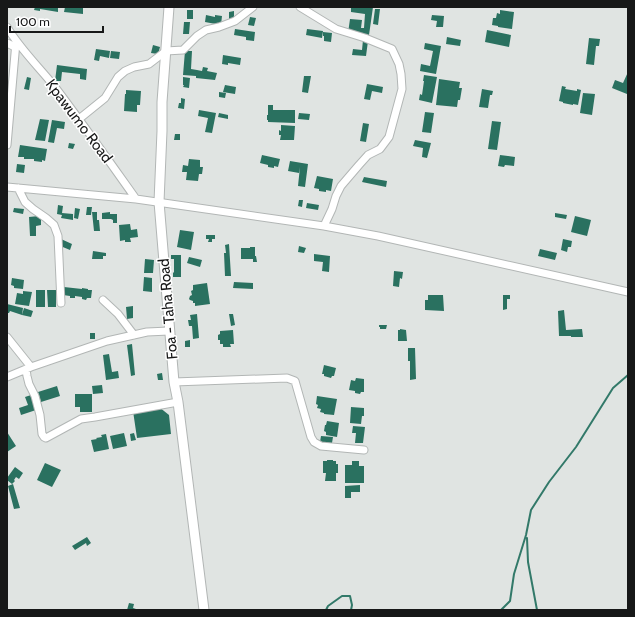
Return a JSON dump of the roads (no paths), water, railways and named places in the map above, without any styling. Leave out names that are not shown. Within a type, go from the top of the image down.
[{"type":"street","name":"Foa - Taha Road","points":[[169,7],[162,102],[159,202],[174,382],[178,402],[204,610]]},
{"type":"street","points":[[79,119],[105,98],[118,77],[125,71],[134,67],[149,64],[166,51],[183,50],[197,36],[206,30],[235,21],[253,7]]},
{"type":"street","points":[[300,7],[336,29],[365,38],[392,49],[399,64],[401,74],[402,89],[389,137],[380,149],[368,155],[341,186],[324,226]]},
{"type":"street","name":"Kpawumo Road","points":[[7,27],[16,45],[38,67],[79,119],[136,199]]},
{"type":"street","points":[[7,43],[16,45],[9,106],[7,145]]},
{"type":"street","points":[[7,187],[136,199],[324,226],[378,236],[628,292]]},
{"type":"street","points":[[18,188],[25,202],[54,225],[58,236],[61,303]]},
{"type":"street","points":[[103,300],[118,314],[134,335]]},
{"type":"street","points":[[7,376],[107,341],[147,332],[169,331]]},
{"type":"street","points":[[7,337],[28,368],[26,376],[39,409],[42,434],[46,438],[81,418],[95,417],[178,402]]},
{"type":"street","points":[[174,382],[287,378],[295,381],[311,437],[314,442],[321,446],[364,450]]},
{"type":"waterway","points":[[501,610],[510,601],[514,574],[526,535],[531,510],[549,482],[576,447],[613,388],[628,375]]},
{"type":"waterway","points":[[527,538],[528,562],[537,610]]},
{"type":"waterway","points":[[326,610],[328,606],[342,596],[350,596],[352,605],[351,610]]}]
